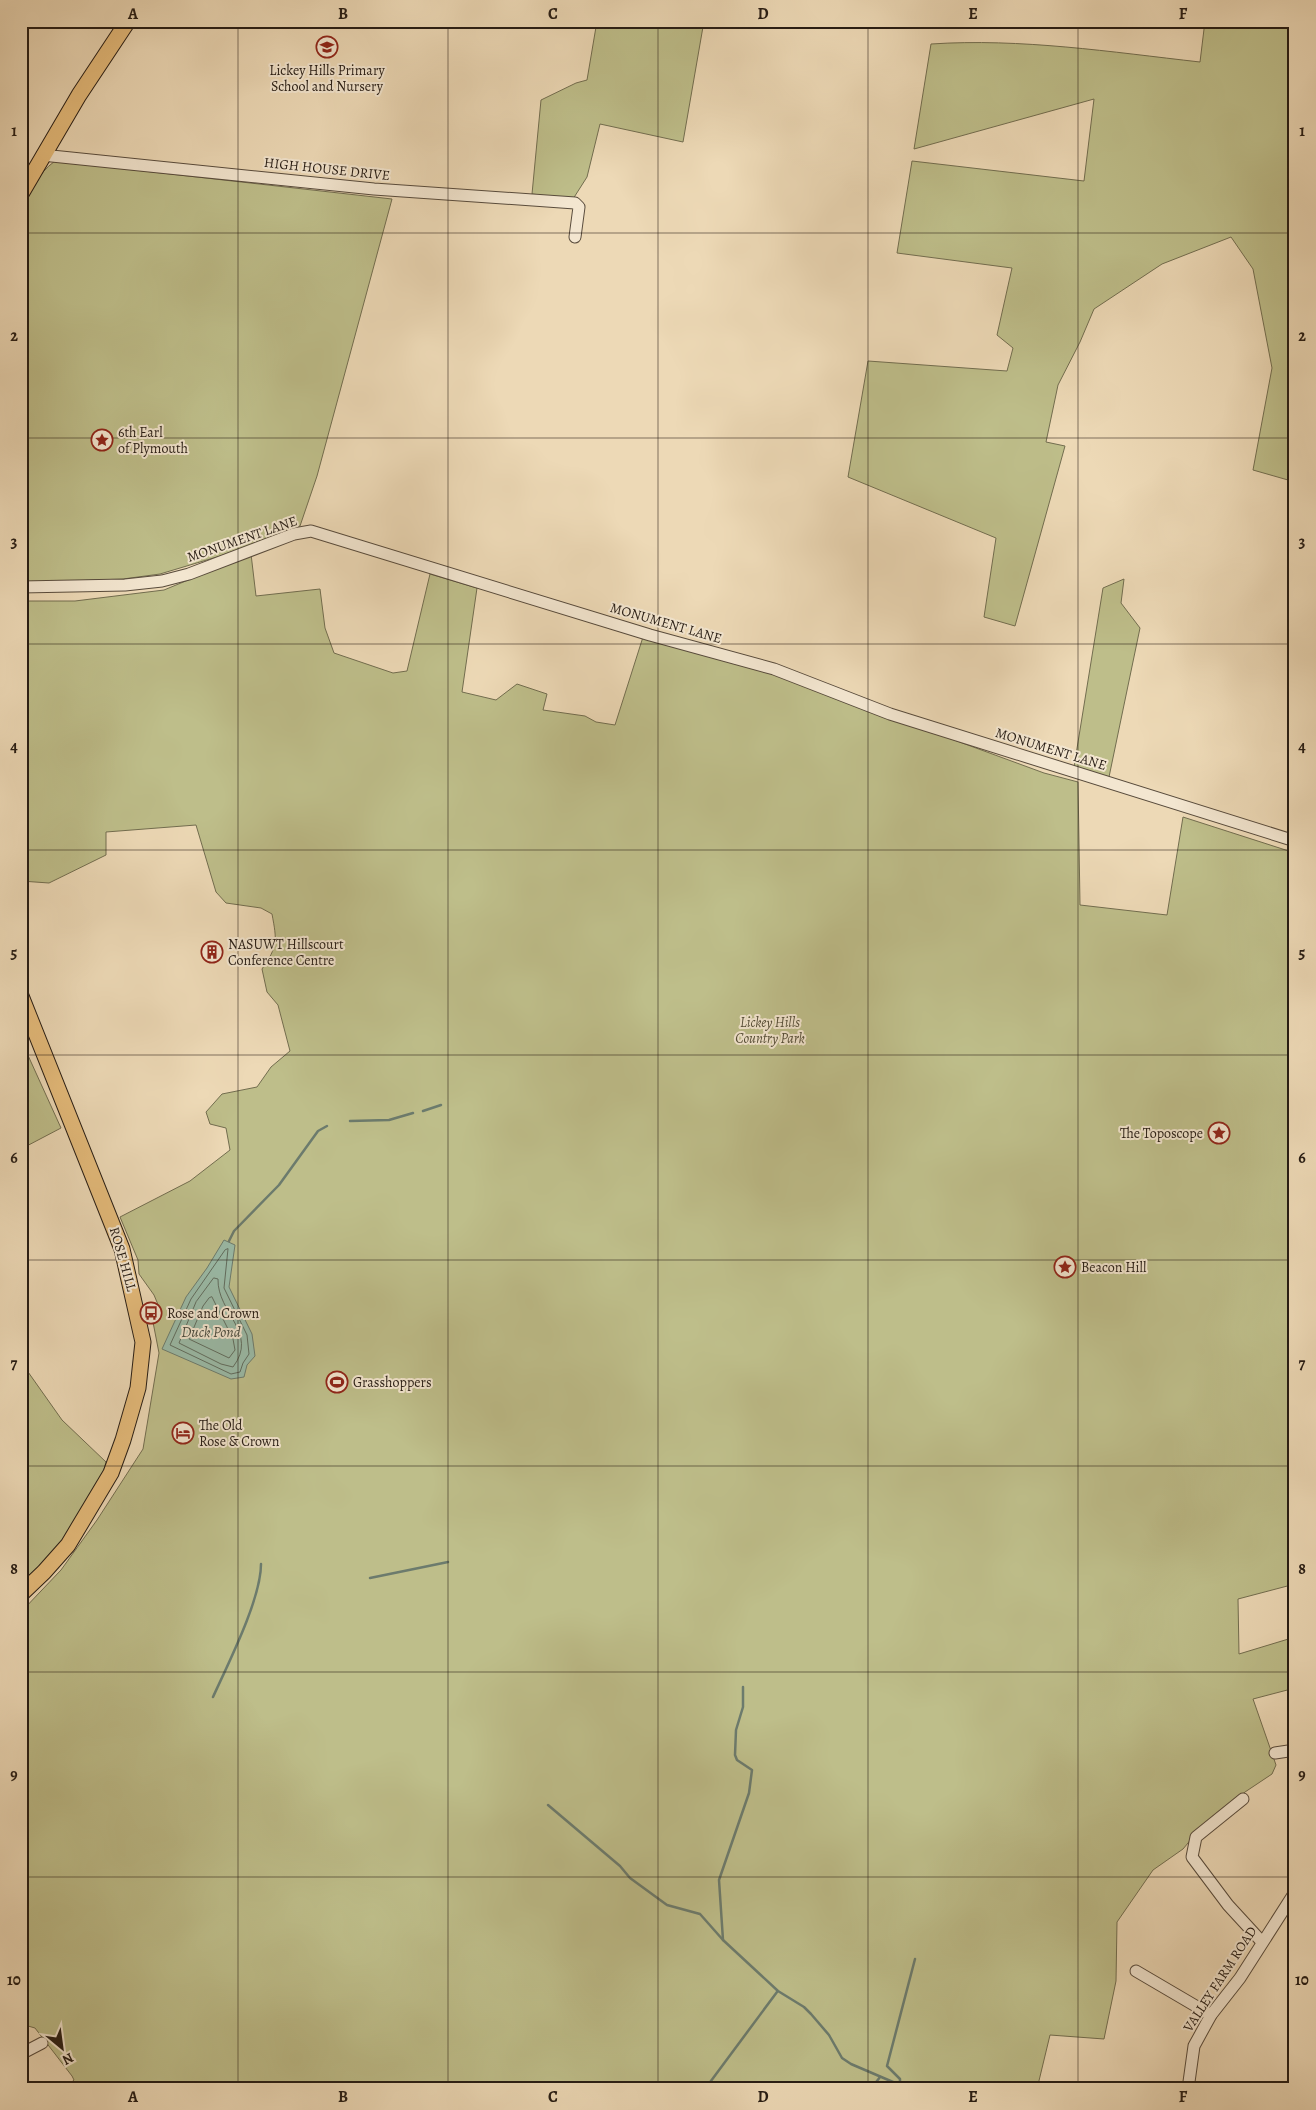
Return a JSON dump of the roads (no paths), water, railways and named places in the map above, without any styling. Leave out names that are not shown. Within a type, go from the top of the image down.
[{"type":"main road","points":[[22,190],[79,95],[128,21]]},
{"type":"main road","name":"ROSE HILL","points":[[21,996],[122,1248],[143,1342],[138,1388],[124,1440],[111,1473],[68,1545],[21,1594]]},
{"type":"street","name":"HIGH HOUSE DRIVE","points":[[42,155],[374,189],[575,203],[579,207],[575,237]]},
{"type":"street","name":"MONUMENT LANE","points":[[21,587],[125,585],[162,582],[189,574],[294,534],[311,531],[650,635],[774,669],[890,714],[1295,841]]},
{"type":"street","points":[[1275,1753],[1295,1750]]},
{"type":"street","points":[[1243,1800],[1196,1837],[1192,1857],[1228,1905],[1262,1942]]},
{"type":"street","name":"VALLEY FARM ROAD","points":[[1188,2089],[1194,2046],[1211,2015],[1240,1978],[1295,1892]]},
{"type":"street","points":[[1136,1972],[1211,2015]]},
{"type":"street","points":[[21,2054],[42,2043]]},
{"type":"water","name":"Duck Pond","points":[[224,1240],[235,1245],[229,1287],[252,1334],[255,1356],[247,1365],[244,1377],[231,1379],[162,1349],[186,1297]]},
{"type":"waterway","points":[[423,1111],[441,1105]]},
{"type":"waterway","points":[[350,1121],[389,1120],[413,1113]]},
{"type":"waterway","points":[[229,1241],[234,1231],[279,1185],[318,1131],[327,1126]]},
{"type":"waterway","points":[[370,1578],[448,1562]]},
{"type":"waterway","points":[[213,1697],[250,1613],[260,1578],[261,1564]]},
{"type":"waterway","points":[[723,1940],[719,1880],[749,1793],[752,1770],[737,1760],[735,1755],[736,1730],[743,1707],[743,1687]]},
{"type":"waterway","points":[[548,1805],[620,1866],[630,1878],[667,1905],[700,1914],[723,1940],[778,1991],[804,2007],[811,2014],[829,2035],[842,2058],[851,2064],[900,2085],[900,2079],[887,2066],[915,1959]]},
{"type":"waterway","points":[[705,2089],[777,1992]]},
{"type":"waterway","points":[[871,2089],[880,2077]]},
{"type":"place","name":"Lickey Hills Primary School and Nursery","points":[[327,47]]},
{"type":"place","name":"6th Earl of Plymouth","points":[[102,440]]},
{"type":"place","name":"NASUWT Hillscourt Conference Centre","points":[[212,952]]},
{"type":"place","name":"The Toposcope","points":[[1219,1133]]},
{"type":"place","name":"Beacon Hill","points":[[1065,1267]]},
{"type":"place","name":"Rose and Crown","points":[[151,1313]]},
{"type":"place","name":"Grasshoppers","points":[[337,1382]]},
{"type":"place","name":"The Old Rose & Crown","points":[[183,1433]]},
{"type":"park label","name":"Lickey Hills Country Park","points":[[770,1030]]}]
